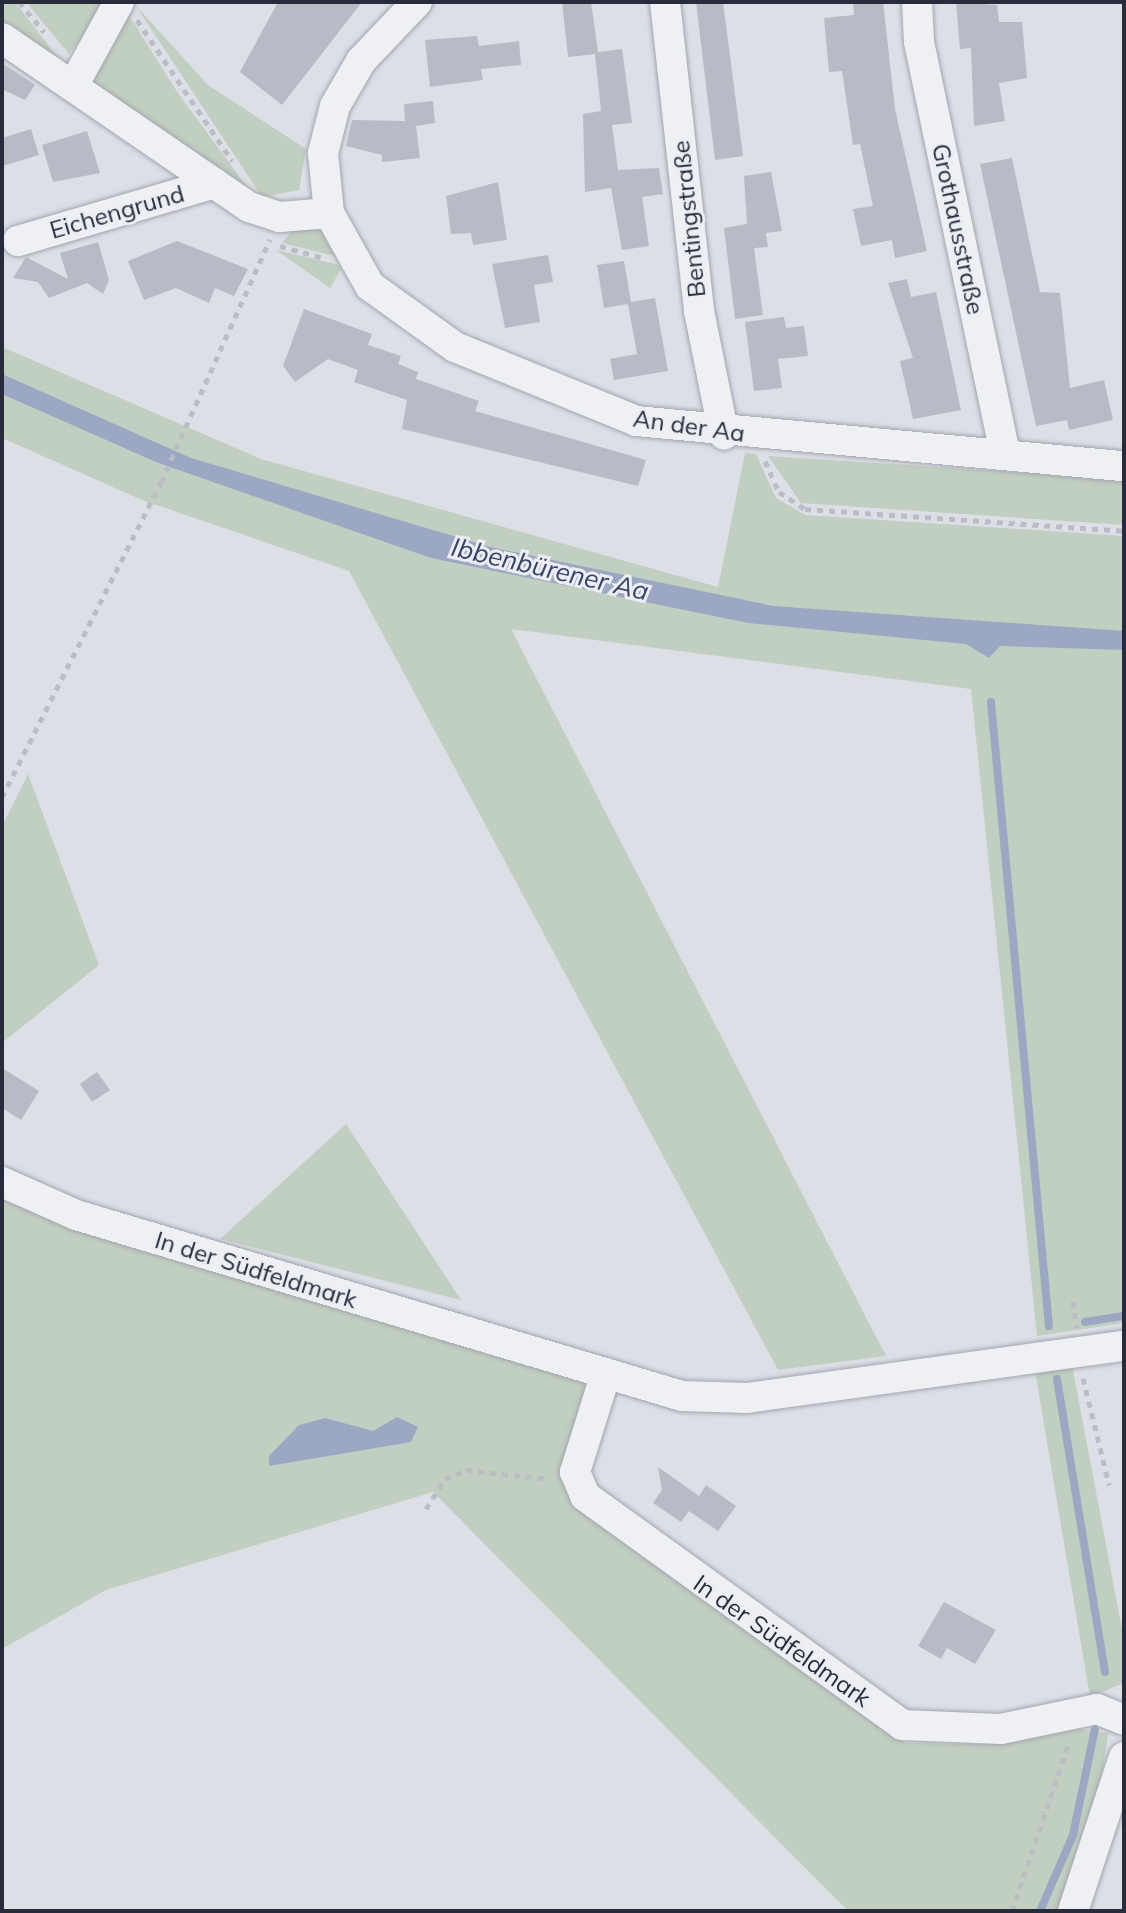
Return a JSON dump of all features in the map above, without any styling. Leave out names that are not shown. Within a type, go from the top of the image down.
[{"type":"street","points":[[275,230],[329,213],[323,153],[335,106],[361,61],[417,2]]},
{"type":"street","name":"Bentingstraße","points":[[665,2],[699,311],[731,435]]},
{"type":"street","name":"Grothausstraße","points":[[917,2],[919,42],[1005,455]]},
{"type":"street","points":[[73,86],[126,8]]},
{"type":"street","name":"Eichengrund","points":[[2,38],[73,86],[228,177],[275,230]]},
{"type":"street","name":"Eichengrund","points":[[18,241],[228,177]]},
{"type":"street","name":"An der Aa","points":[[329,213],[370,286],[455,347],[636,421],[731,435],[1124,466]]},
{"type":"street","name":"In der Südfeldmark","points":[[2,1182],[76,1215],[682,1396],[747,1398],[1124,1346]]},
{"type":"street","points":[[578,1479],[580,1448],[606,1373]]},
{"type":"street","name":"In der Südfeldmark","points":[[578,1479],[610,1520],[902,1725],[1001,1729],[1072,1710],[1097,1709],[1124,1720]]},
{"type":"street","points":[[1073,1911],[1124,1757]]},
{"type":"path","points":[[126,8],[228,177]]},
{"type":"path","points":[[2,797],[161,482],[275,230],[329,259]]},
{"type":"path","points":[[731,435],[760,453],[788,504],[805,509],[1124,531]]},
{"type":"path","points":[[1073,1301],[1109,1485]]},
{"type":"path","points":[[426,1509],[445,1479],[466,1470],[578,1479]]},
{"type":"path","points":[[1012,1911],[1068,1749],[1072,1710]]},
{"type":"green space","points":[[2,2],[15,2],[59,59],[2,22]]},
{"type":"green space","points":[[26,2],[108,2],[69,54]]},
{"type":"green space","points":[[136,6],[208,85],[306,149],[299,190],[262,197]]},
{"type":"green space","points":[[128,14],[178,93],[247,187],[92,87],[87,67]]},
{"type":"green space","points":[[299,222],[325,230],[339,257],[282,243]]},
{"type":"green space","points":[[276,250],[339,265],[341,269],[330,288]]},
{"type":"green space","points":[[2,347],[261,459],[718,587],[745,453],[756,454],[776,498],[806,515],[1124,536],[1124,1323],[1037,1336],[971,689],[511,629],[886,1356],[778,1370],[349,571],[142,500],[2,438]]},
{"type":"green space","points":[[768,456],[1124,479],[1124,525],[801,503]]},
{"type":"green space","points":[[28,774],[99,965],[2,1043],[2,826]]},
{"type":"green space","points":[[346,1124],[461,1300],[220,1239]]},
{"type":"green space","points":[[2,1195],[580,1378],[588,1392],[584,1507],[905,1743],[989,1744],[1069,1728],[1108,1733],[1096,1821],[1059,1911],[848,1911],[433,1492],[106,1590],[2,1649]]},
{"type":"green space","points":[[1072,1365],[1124,1640],[1124,1683],[1090,1697],[1035,1371]]},
{"type":"water","name":"Ibbenbürener Aa","points":[[2,374],[191,458],[490,547],[773,606],[1124,631],[1124,650],[1000,646],[989,658],[966,644],[748,623],[431,558],[156,462],[2,394]]},
{"type":"water","points":[[397,1417],[418,1427],[411,1442],[269,1466],[269,1456],[299,1425],[325,1418],[373,1431]]},
{"type":"building","points":[[278,2],[362,2],[282,105],[240,72]]},
{"type":"building","points":[[562,2],[591,2],[598,52],[622,49],[632,123],[612,125],[618,170],[659,168],[663,194],[642,197],[649,246],[622,250],[611,188],[585,192],[583,114],[601,111],[595,54],[568,57]]},
{"type":"building","points":[[696,2],[723,2],[743,156],[715,160]]},
{"type":"building","points":[[853,2],[883,2],[895,109],[927,251],[895,258],[892,240],[861,246],[853,209],[873,206],[860,144],[853,145],[842,71],[829,72],[824,18],[854,15]]},
{"type":"building","points":[[956,2],[997,5],[999,22],[1022,22],[1027,78],[999,83],[1005,121],[974,126],[971,48],[960,49]]},
{"type":"building","points":[[477,36],[479,46],[519,41],[521,65],[481,69],[483,80],[430,87],[425,40]]},
{"type":"building","points":[[2,63],[35,85],[25,100],[2,89]]},
{"type":"building","points":[[433,101],[435,123],[416,126],[420,158],[382,162],[382,155],[346,146],[352,120],[405,121],[404,104]]},
{"type":"building","points":[[31,129],[39,155],[2,166],[2,138]]},
{"type":"building","points":[[87,131],[100,173],[53,182],[42,145]]},
{"type":"building","points":[[1012,158],[1040,292],[1060,293],[1070,388],[1104,380],[1113,420],[1069,430],[1067,420],[1036,426],[980,164]]},
{"type":"building","points":[[771,172],[782,231],[766,233],[768,247],[754,248],[763,315],[735,319],[724,228],[747,224],[744,176]]},
{"type":"building","points":[[498,182],[507,240],[473,245],[471,233],[451,234],[446,196]]},
{"type":"building","points":[[177,241],[248,269],[234,296],[215,288],[209,303],[176,288],[144,300],[128,261]]},
{"type":"building","points":[[98,242],[109,280],[103,294],[87,283],[49,298],[38,282],[13,278],[26,257],[68,279],[60,253]]},
{"type":"building","points":[[548,255],[553,282],[534,285],[540,322],[505,328],[492,264]]},
{"type":"building","points":[[624,261],[631,302],[655,298],[668,371],[614,380],[610,359],[637,354],[628,304],[604,308],[597,265]]},
{"type":"building","points":[[907,279],[911,297],[936,292],[961,410],[913,419],[900,361],[913,358],[888,283]]},
{"type":"building","points":[[304,309],[372,334],[368,345],[401,356],[398,364],[418,372],[416,379],[479,401],[475,411],[646,460],[638,486],[402,429],[407,400],[354,382],[358,370],[328,359],[295,382],[283,366]]},
{"type":"building","points":[[784,317],[786,328],[804,326],[808,356],[778,359],[782,388],[754,391],[745,322]]},
{"type":"building","points":[[2,1068],[39,1091],[21,1120],[2,1108]]},
{"type":"building","points":[[97,1072],[110,1090],[92,1102],[80,1084]]},
{"type":"building","points":[[658,1467],[699,1496],[706,1485],[736,1506],[718,1531],[689,1511],[681,1522],[653,1503],[662,1490]]},
{"type":"building","points":[[944,1602],[996,1630],[975,1664],[947,1648],[941,1659],[918,1646]]},
{"type":"waterway","points":[[991,702],[1049,1326]]},
{"type":"waterway","points":[[1085,1322],[1124,1316]]},
{"type":"waterway","points":[[1057,1379],[1105,1672]]},
{"type":"waterway","points":[[1040,1911],[1073,1835],[1095,1729]]}]
